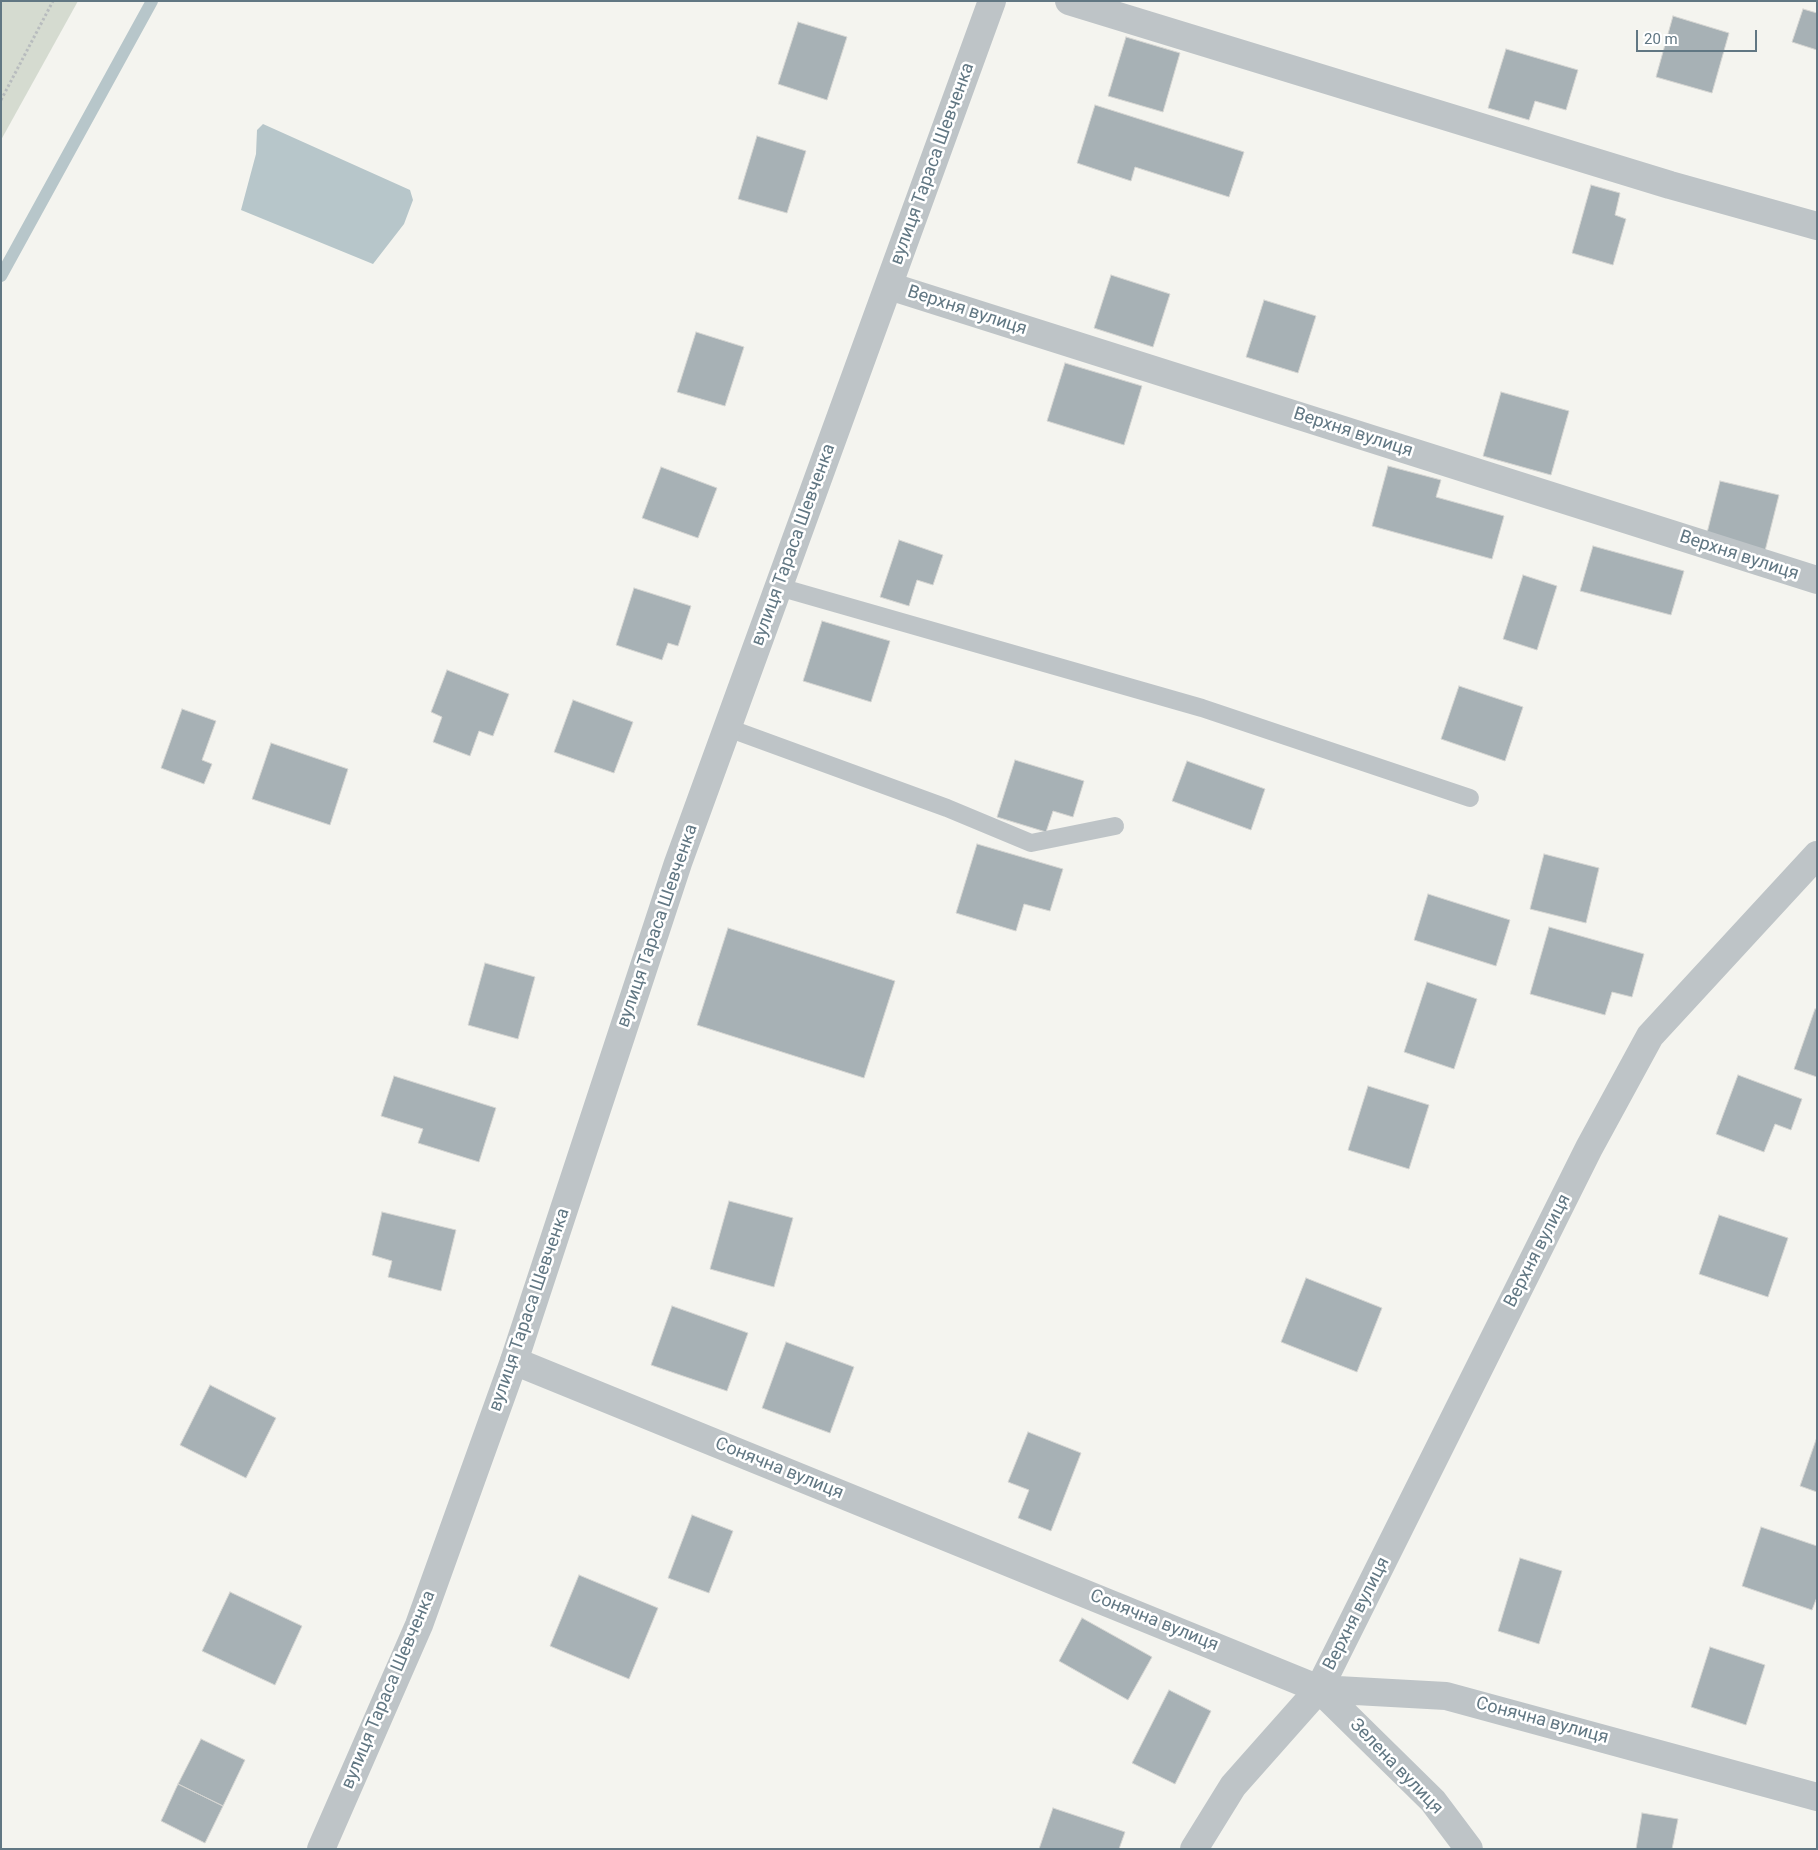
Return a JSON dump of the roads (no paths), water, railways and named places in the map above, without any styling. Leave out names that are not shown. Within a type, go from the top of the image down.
[{"type":"street","name":"вулиця Тараса Шевченка","points":[[321,1849],[419,1625],[514,1361],[678,863],[992,1]]},
{"type":"street","points":[[1070,1],[1661,182],[1817,226]]},
{"type":"street","name":"Верхня вулиця","points":[[889,286],[1817,580]]},
{"type":"street","name":"Верхня вулиця","points":[[1194,1849],[1233,1786],[1319,1689],[1590,1148],[1650,1036],[1817,855]]},
{"type":"street","name":"Сонячна вулиця","points":[[514,1361],[1319,1689],[1446,1696],[1817,1797]]},
{"type":"street","name":"Зелена вулиця","points":[[1319,1689],[1433,1801],[1469,1849]]},
{"type":"lane","points":[[779,587],[1202,708],[1470,798]]},
{"type":"lane","points":[[728,728],[947,808],[1031,843],[1115,826]]},
{"type":"waterway","points":[[1,276],[152,1]]}]
